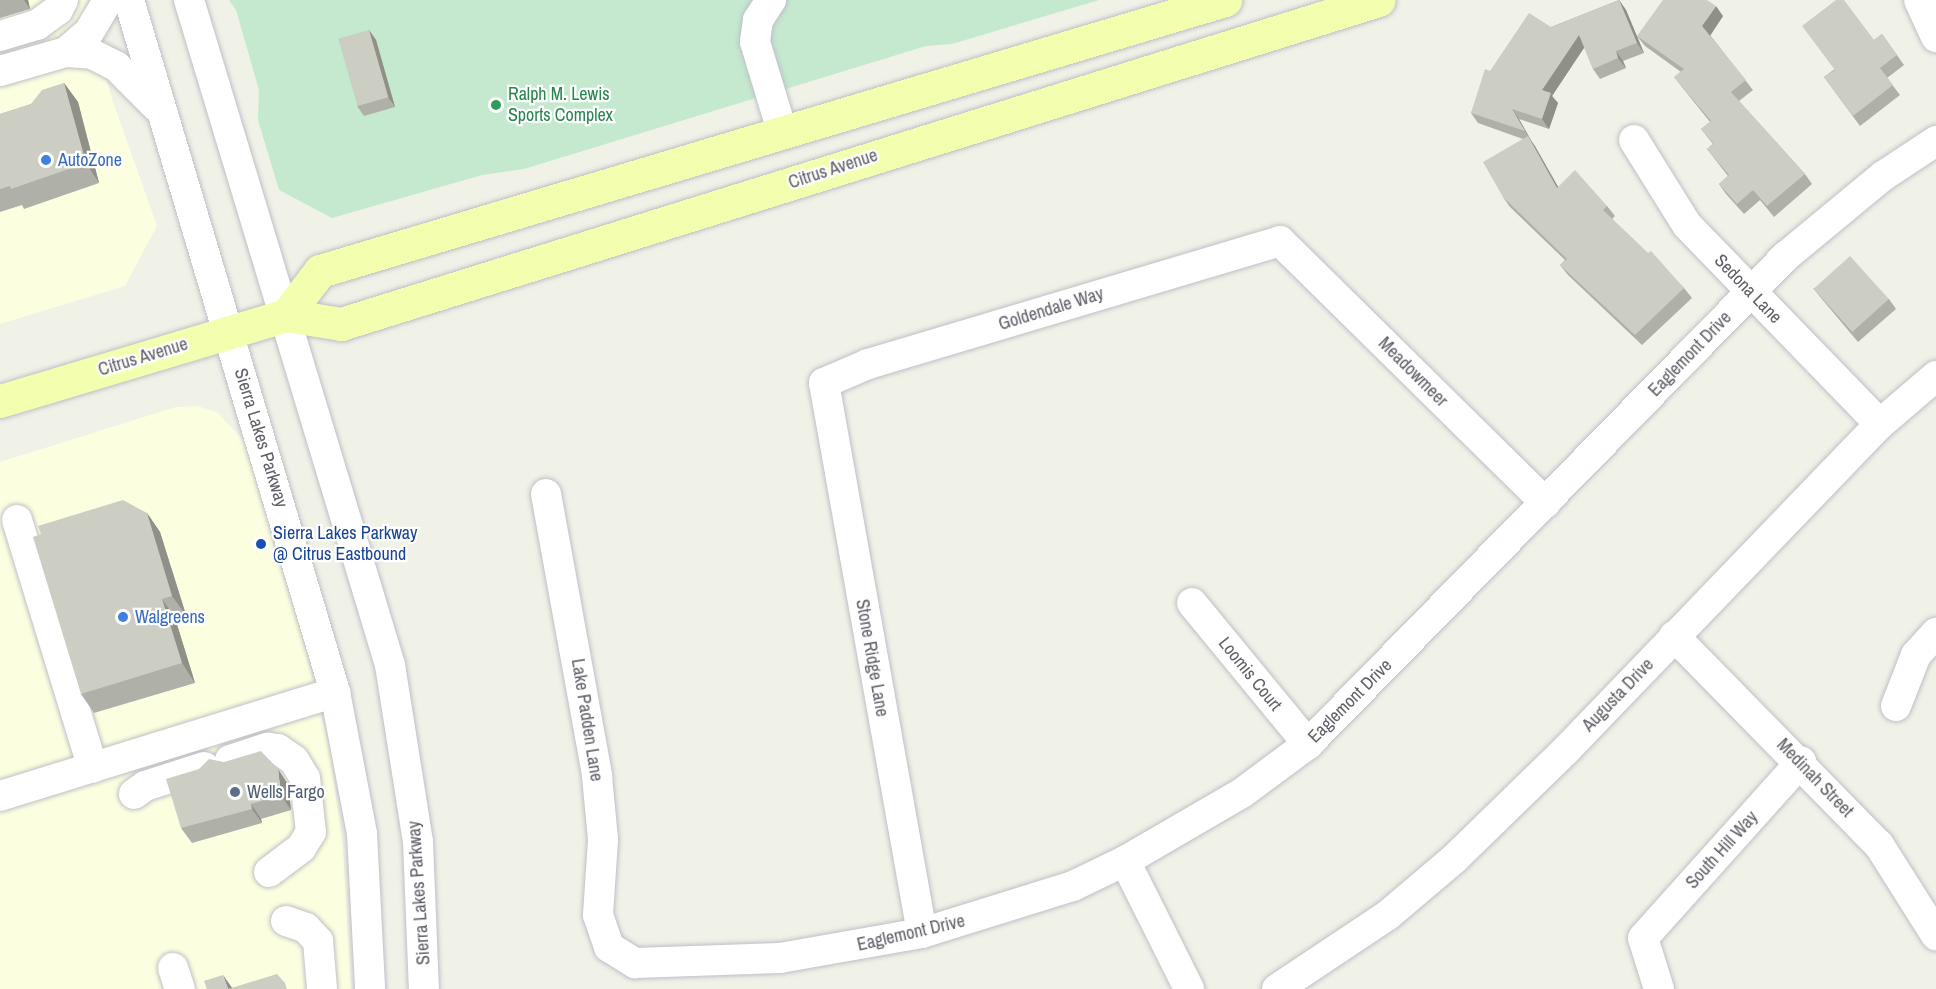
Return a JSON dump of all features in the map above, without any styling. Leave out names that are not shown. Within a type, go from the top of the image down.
[{"type":"main road","points":[[286,315],[320,272],[425,237],[783,134],[1225,0]]},
{"type":"main road","name":"Citrus Avenue","points":[[0,401],[286,315],[340,324],[1378,0]]},
{"type":"street","points":[[0,36],[37,25],[58,10],[63,0]]},
{"type":"street","points":[[66,52],[89,32],[108,0]]},
{"type":"street","name":"Sierra Lakes Parkway","points":[[129,0],[335,692],[362,834],[370,989]]},
{"type":"street","name":"Sierra Lakes Parkway","points":[[189,0],[390,665],[418,842],[424,989]]},
{"type":"street","points":[[771,0],[758,20],[755,42],[783,134]]},
{"type":"street","points":[[1919,0],[1936,37]]},
{"type":"street","points":[[0,71],[66,52],[92,54],[117,67],[163,116]]},
{"type":"street","name":"Sedona Lane","points":[[1634,140],[1687,225],[1880,424]]},
{"type":"street","name":"Eaglemont Drive","points":[[609,947],[635,963],[780,958],[922,933],[1073,886],[1125,861],[1242,793],[1308,744],[1546,503],[1750,291],[1825,223],[1936,141]]},
{"type":"street","name":"Goldendale Way","points":[[824,382],[868,364],[1280,241]]},
{"type":"street","name":"Meadowmeer","points":[[1280,241],[1546,503]]},
{"type":"street","name":"Augusta Drive","points":[[1277,989],[1388,915],[1454,859],[1880,424],[1936,375]]},
{"type":"street","name":"Stone Ridge Lane","points":[[824,382],[922,933]]},
{"type":"street","name":"Lake Padden Lane","points":[[546,494],[597,776],[603,840],[598,915],[609,947]]},
{"type":"street","points":[[17,520],[93,768]]},
{"type":"street","name":"Loomis Court","points":[[1192,603],[1308,744]]},
{"type":"street","points":[[1896,706],[1916,655],[1936,633]]},
{"type":"street","name":"Medinah Street","points":[[1674,636],[1801,762],[1879,845],[1936,935]]},
{"type":"street","points":[[0,796],[335,692]]},
{"type":"street","points":[[134,794],[145,786],[268,748],[278,749],[294,760],[305,778],[311,832],[301,848],[269,872]]},
{"type":"street","name":"South Hill Way","points":[[1659,989],[1643,938],[1801,762]]},
{"type":"street","points":[[1125,861],[1189,989]]},
{"type":"street","points":[[286,921],[306,928],[318,941],[322,989]]},
{"type":"shaded area","points":[[0,0],[87,0],[112,99],[157,226],[125,286],[0,324]]},
{"type":"shaded area","name":"Ralph M. Lewis Sports Complex","points":[[229,0],[1099,0],[952,44],[926,46],[524,169],[482,175],[332,218],[279,190],[258,120],[259,90],[236,10]]},
{"type":"shaded area","points":[[197,406],[217,412],[244,441],[300,626],[329,747],[343,848],[351,989],[0,989],[0,462],[176,407]]},
{"type":"building","points":[[1619,0],[1637,43],[1616,51],[1618,58],[1593,69],[1579,35],[1542,90],[1551,93],[1542,119],[1512,109],[1525,131],[1471,113],[1485,69],[1490,71],[1529,13],[1551,27]]},
{"type":"building","points":[[1663,0],[1707,0],[1716,6],[1702,26],[1746,80],[1731,92],[1805,174],[1767,206],[1753,190],[1737,204],[1719,184],[1729,175],[1707,149],[1714,144],[1701,129],[1711,121],[1674,77],[1684,69],[1637,36]]},
{"type":"building","points":[[1836,0],[1844,0],[1874,40],[1882,34],[1897,55],[1880,68],[1893,85],[1853,116],[1824,77],[1835,70],[1802,26]]},
{"type":"building","points":[[369,30],[388,97],[358,106],[338,39]]},
{"type":"building","name":"AutoZone","points":[[64,83],[86,163],[11,189],[10,186],[0,189],[0,114],[31,104],[42,90]]},
{"type":"building","points":[[1528,136],[1557,188],[1575,170],[1607,206],[1603,210],[1648,253],[1651,251],[1684,288],[1635,335],[1560,265],[1567,259],[1503,197],[1483,162]]},
{"type":"building","points":[[1850,256],[1889,299],[1852,332],[1814,289]]},
{"type":"building","name":"Walgreens","points":[[123,500],[147,513],[172,596],[162,599],[182,663],[81,694],[33,537],[41,534],[38,526]]},
{"type":"building","name":"Wells Fargo","points":[[261,751],[278,769],[281,795],[251,804],[252,809],[181,828],[166,779],[199,769],[209,759],[224,762]]},
{"type":"building","points":[[277,974],[287,989],[228,989]]},
{"type":"building","points":[[223,975],[228,989],[207,989],[204,981]]},
{"type":"place","name":"Ralph M. Lewis Sports Complex","points":[[496,105]]},
{"type":"place","name":"AutoZone","points":[[46,160]]},
{"type":"place","name":"Sierra Lakes Parkway @ Citrus Eastbound","points":[[261,544]]},
{"type":"place","name":"Walgreens","points":[[123,617]]},
{"type":"place","name":"Wells Fargo","points":[[235,792]]}]
